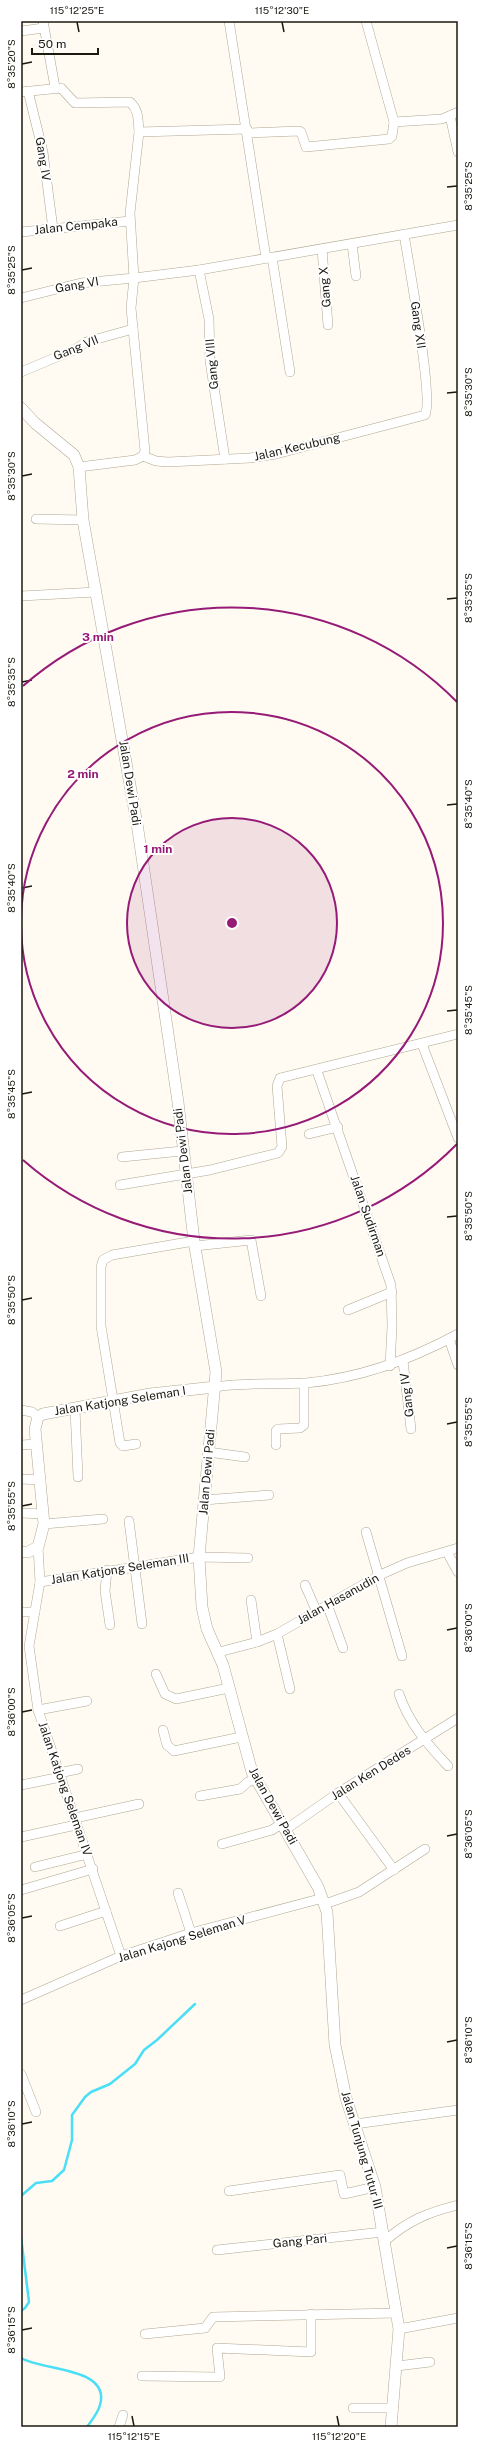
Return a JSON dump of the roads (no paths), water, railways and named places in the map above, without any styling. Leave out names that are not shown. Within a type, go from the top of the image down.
[{"type":"street","points":[[229,21],[290,372]]},
{"type":"street","points":[[139,132],[299,131],[301,132],[306,146],[389,139],[392,136],[394,122],[366,21]]},
{"type":"street","points":[[21,31],[44,24],[55,87]]},
{"type":"street","points":[[24,92],[55,87],[62,88],[75,103],[130,102],[135,106],[138,113],[139,132],[130,221],[134,278],[131,303],[146,443],[143,456],[135,460],[80,467]]},
{"type":"street","name":"Gang IV","points":[[24,92],[43,152],[52,229]]},
{"type":"street","points":[[394,122],[442,119],[454,114],[458,152]]},
{"type":"street","name":"Jalan Cempaka","points":[[21,232],[130,221]]},
{"type":"street","name":"Gang VI","points":[[21,298],[80,283],[199,270],[458,225]]},
{"type":"street","name":"Gang XII","points":[[404,234],[424,366],[427,405],[425,415]]},
{"type":"street","points":[[352,244],[356,276]]},
{"type":"street","name":"Gang X","points":[[322,249],[328,325]]},
{"type":"street","name":"Gang VIII","points":[[199,270],[209,319],[210,361],[225,459]]},
{"type":"street","name":"Gang VII","points":[[21,372],[76,349],[86,342],[133,329]]},
{"type":"street","name":"Jalan Dewi Padi","points":[[21,408],[35,423],[74,454],[80,467],[83,520],[138,830],[177,1095],[182,1151],[194,1244],[216,1372],[199,1557],[200,1592],[204,1620],[219,1652],[241,1737],[256,1779],[324,1901]]},
{"type":"street","name":"Jalan Kecubung","points":[[143,456],[156,461],[168,462],[250,458],[276,454],[425,415]]},
{"type":"street","points":[[36,520],[83,520]]},
{"type":"street","points":[[21,596],[96,592]]},
{"type":"street","points":[[120,1185],[186,1175],[278,1153],[282,1147],[278,1081],[280,1078],[317,1071],[458,1034]]},
{"type":"street","points":[[422,1044],[454,1117],[458,1138]]},
{"type":"street","name":"Jalan Sudirman","points":[[317,1071],[338,1127],[392,1292],[390,1366]]},
{"type":"street","points":[[309,1134],[338,1127]]},
{"type":"street","points":[[122,1157],[182,1151]]},
{"type":"street","points":[[136,1444],[122,1446],[120,1443],[101,1326],[101,1267],[103,1260],[112,1255],[194,1244],[233,1240],[250,1240],[261,1296]]},
{"type":"street","points":[[348,1310],[392,1292]]},
{"type":"street","points":[[215,1387],[256,1383],[304,1383],[330,1380],[390,1366],[458,1334]]},
{"type":"street","points":[[449,1339],[458,1364]]},
{"type":"street","name":"Gang IV","points":[[402,1361],[410,1429]]},
{"type":"street","points":[[276,1445],[276,1431],[278,1429],[300,1428],[304,1425],[304,1383]]},
{"type":"street","name":"Jalan Katjong Seleman I","points":[[38,1547],[43,1519],[41,1480],[35,1429],[38,1417],[43,1414],[150,1394],[215,1387]]},
{"type":"street","points":[[75,1409],[78,1477]]},
{"type":"street","points":[[21,1410],[32,1412],[38,1417]]},
{"type":"street","points":[[21,1445],[37,1444]]},
{"type":"street","points":[[208,1452],[245,1457]]},
{"type":"street","points":[[21,1479],[41,1480]]},
{"type":"street","points":[[204,1500],[269,1495]]},
{"type":"street","points":[[21,1513],[43,1519],[102,1519]]},
{"type":"street","points":[[129,1521],[142,1624]]},
{"type":"street","points":[[366,1532],[380,1575],[402,1656]]},
{"type":"street","points":[[21,1552],[28,1552],[38,1547]]},
{"type":"street","name":"Jalan Katjong Seleman IV","points":[[38,1547],[40,1582],[36,1612],[25,1646],[38,1710],[88,1854],[121,1956]]},
{"type":"street","name":"Jalan Hasanudin","points":[[219,1652],[257,1642],[276,1634],[380,1575],[407,1563],[458,1548]]},
{"type":"street","points":[[447,1552],[458,1572]]},
{"type":"street","name":"Jalan Katjong Seleman III","points":[[40,1582],[107,1570],[199,1557],[248,1558]]},
{"type":"street","points":[[107,1570],[105,1591],[110,1625]]},
{"type":"street","points":[[306,1584],[316,1610]]},
{"type":"street","points":[[251,1600],[257,1642]]},
{"type":"street","points":[[327,1604],[343,1648]]},
{"type":"street","points":[[21,1612],[36,1612]]},
{"type":"street","points":[[276,1634],[290,1689]]},
{"type":"street","points":[[156,1674],[165,1694],[176,1699],[229,1688]]},
{"type":"street","points":[[399,1694],[405,1712],[424,1741],[448,1766]]},
{"type":"street","points":[[38,1710],[87,1701]]},
{"type":"street","name":"Jalan Ken Dedes","points":[[222,1844],[283,1827],[424,1741],[458,1718]]},
{"type":"street","points":[[163,1730],[167,1745],[174,1751],[241,1737]]},
{"type":"street","points":[[21,1785],[78,1769]]},
{"type":"street","points":[[200,1796],[240,1789],[248,1782],[256,1779]]},
{"type":"street","points":[[338,1793],[394,1870]]},
{"type":"street","points":[[21,1837],[139,1804]]},
{"type":"street","name":"Jalan Kajong Seleman V","points":[[21,2000],[121,1956],[191,1933],[359,1892],[425,1849]]},
{"type":"street","points":[[35,1867],[88,1854]]},
{"type":"street","points":[[21,1890],[93,1869]]},
{"type":"street","points":[[178,1893],[191,1933]]},
{"type":"street","name":"Jalan Tunjung Tutur III","points":[[324,1901],[330,1939],[335,2045],[346,2098],[375,2187],[399,2329],[391,2427]]},
{"type":"street","points":[[60,1926],[106,1911]]},
{"type":"street","points":[[21,2074],[36,2112]]},
{"type":"street","points":[[355,2124],[458,2110]]},
{"type":"street","points":[[229,2191],[340,2175],[344,2194],[375,2187]]},
{"type":"street","points":[[384,2236],[418,2217],[435,2210],[458,2205]]},
{"type":"street","name":"Gang Pari","points":[[217,2250],[384,2236]]},
{"type":"street","points":[[145,2334],[205,2328],[213,2317],[396,2313]]},
{"type":"street","points":[[142,2376],[220,2377],[217,2348],[311,2352],[311,2314]]},
{"type":"street","points":[[399,2329],[458,2318]]},
{"type":"street","points":[[396,2366],[430,2362]]},
{"type":"street","points":[[353,2408],[392,2408]]},
{"type":"street","points":[[119,2427],[123,2415]]},
{"type":"waterway","points":[[21,2196],[36,2183],[52,2181],[64,2170],[72,2140],[72,2115],[85,2097],[91,2092],[110,2084],[135,2064],[144,2050],[157,2040],[195,2004]]},
{"type":"waterway","points":[[21,2237],[29,2302],[21,2311]]},
{"type":"waterway","points":[[21,2358],[31,2362],[73,2372],[86,2377],[95,2383],[101,2393],[100,2405],[87,2427]]}]
